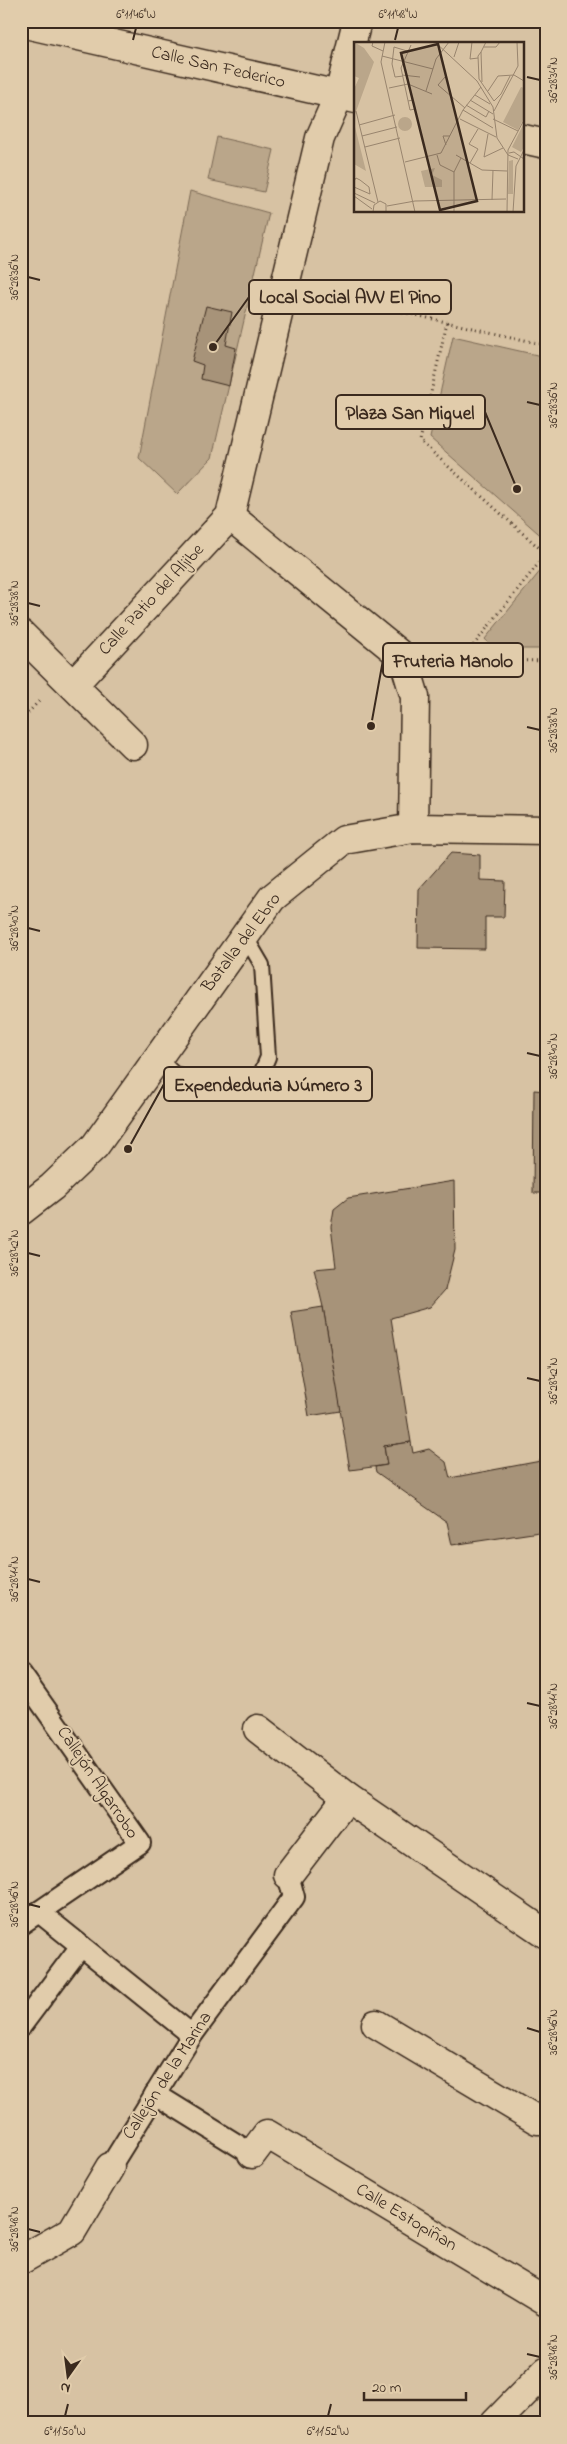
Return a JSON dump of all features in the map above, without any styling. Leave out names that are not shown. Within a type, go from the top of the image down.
[{"type":"street","points":[[354,42],[357,21]]},
{"type":"street","name":"Calle San Federico","points":[[21,23],[347,97]]},
{"type":"street","points":[[354,44],[347,97],[320,138],[230,516],[403,658],[416,697],[413,828]]},
{"type":"street","points":[[524,138],[546,144]]},
{"type":"street","name":"Calle Patio del Aljibe","points":[[74,684],[230,516]]},
{"type":"street","points":[[21,634],[74,684],[133,745]]},
{"type":"street","name":"Batalla del Ebro","points":[[21,1211],[52,1187],[94,1146],[272,898],[344,840],[413,828],[546,830]]},
{"type":"street","name":"Callejón Algarrobo","points":[[21,1674],[140,1843],[21,1924]]},
{"type":"street","points":[[258,1729],[347,1798],[546,1934]]},
{"type":"street","points":[[288,1875],[347,1798]]},
{"type":"street","name":"Callejón de la Marina","points":[[21,2260],[72,2231],[192,2035],[294,1897],[288,1875]]},
{"type":"street","points":[[39,1912],[192,2035]]},
{"type":"street","points":[[21,2026],[81,1946]]},
{"type":"street","points":[[376,2024],[537,2120],[546,2120]]},
{"type":"street","points":[[155,2094],[260,2144]]},
{"type":"street","name":"Calle Estopiñan","points":[[260,2144],[546,2302]]},
{"type":"street","points":[[495,2423],[546,2371]]},
{"type":"lane","points":[[158,1058],[174,1074],[226,1089],[239,1089],[252,1084],[260,1076],[268,1057],[262,965],[245,936]]},
{"type":"path","points":[[286,285],[546,345]]},
{"type":"path","points":[[448,322],[420,441],[546,554],[462,661]]},
{"type":"path","points":[[403,658],[462,661],[546,661]]},
{"type":"shaded area","points":[[217,137],[274,150],[264,192],[208,180]]},
{"type":"shaded area","points":[[190,191],[269,213],[212,458],[177,494],[139,458]]},
{"type":"shaded area","points":[[453,336],[546,357],[546,540],[430,438]]},
{"type":"shaded area","points":[[546,564],[546,649],[494,649],[485,639]]},
{"type":"building","points":[[206,306],[232,312],[226,345],[236,348],[229,386],[201,379],[203,365],[192,361]]},
{"type":"building","points":[[451,853],[480,855],[480,880],[505,881],[504,917],[485,917],[485,949],[418,948],[419,889]]},
{"type":"building","points":[[534,1090],[546,1091],[546,1193],[533,1193]]},
{"type":"building","points":[[454,1181],[455,1250],[445,1290],[430,1307],[391,1318],[411,1442],[384,1446],[387,1465],[350,1470],[323,1307],[314,1269],[336,1267],[331,1227],[334,1209],[348,1198]]},
{"type":"building","points":[[323,1307],[341,1411],[309,1416],[291,1312]]},
{"type":"building","points":[[411,1442],[413,1453],[429,1449],[446,1462],[450,1478],[546,1460],[546,1531],[452,1545],[447,1522],[376,1472],[375,1467],[387,1465],[384,1446]]},
{"type":"place","name":"Local Social AVV El Pino","points":[[213,347]]},
{"type":"place","name":"Plaza San Miguel","points":[[517,489]]},
{"type":"place","name":"Fruteria Manolo","points":[[371,726]]},
{"type":"place","name":"Expendeduria Número 3","points":[[128,1149]]}]
